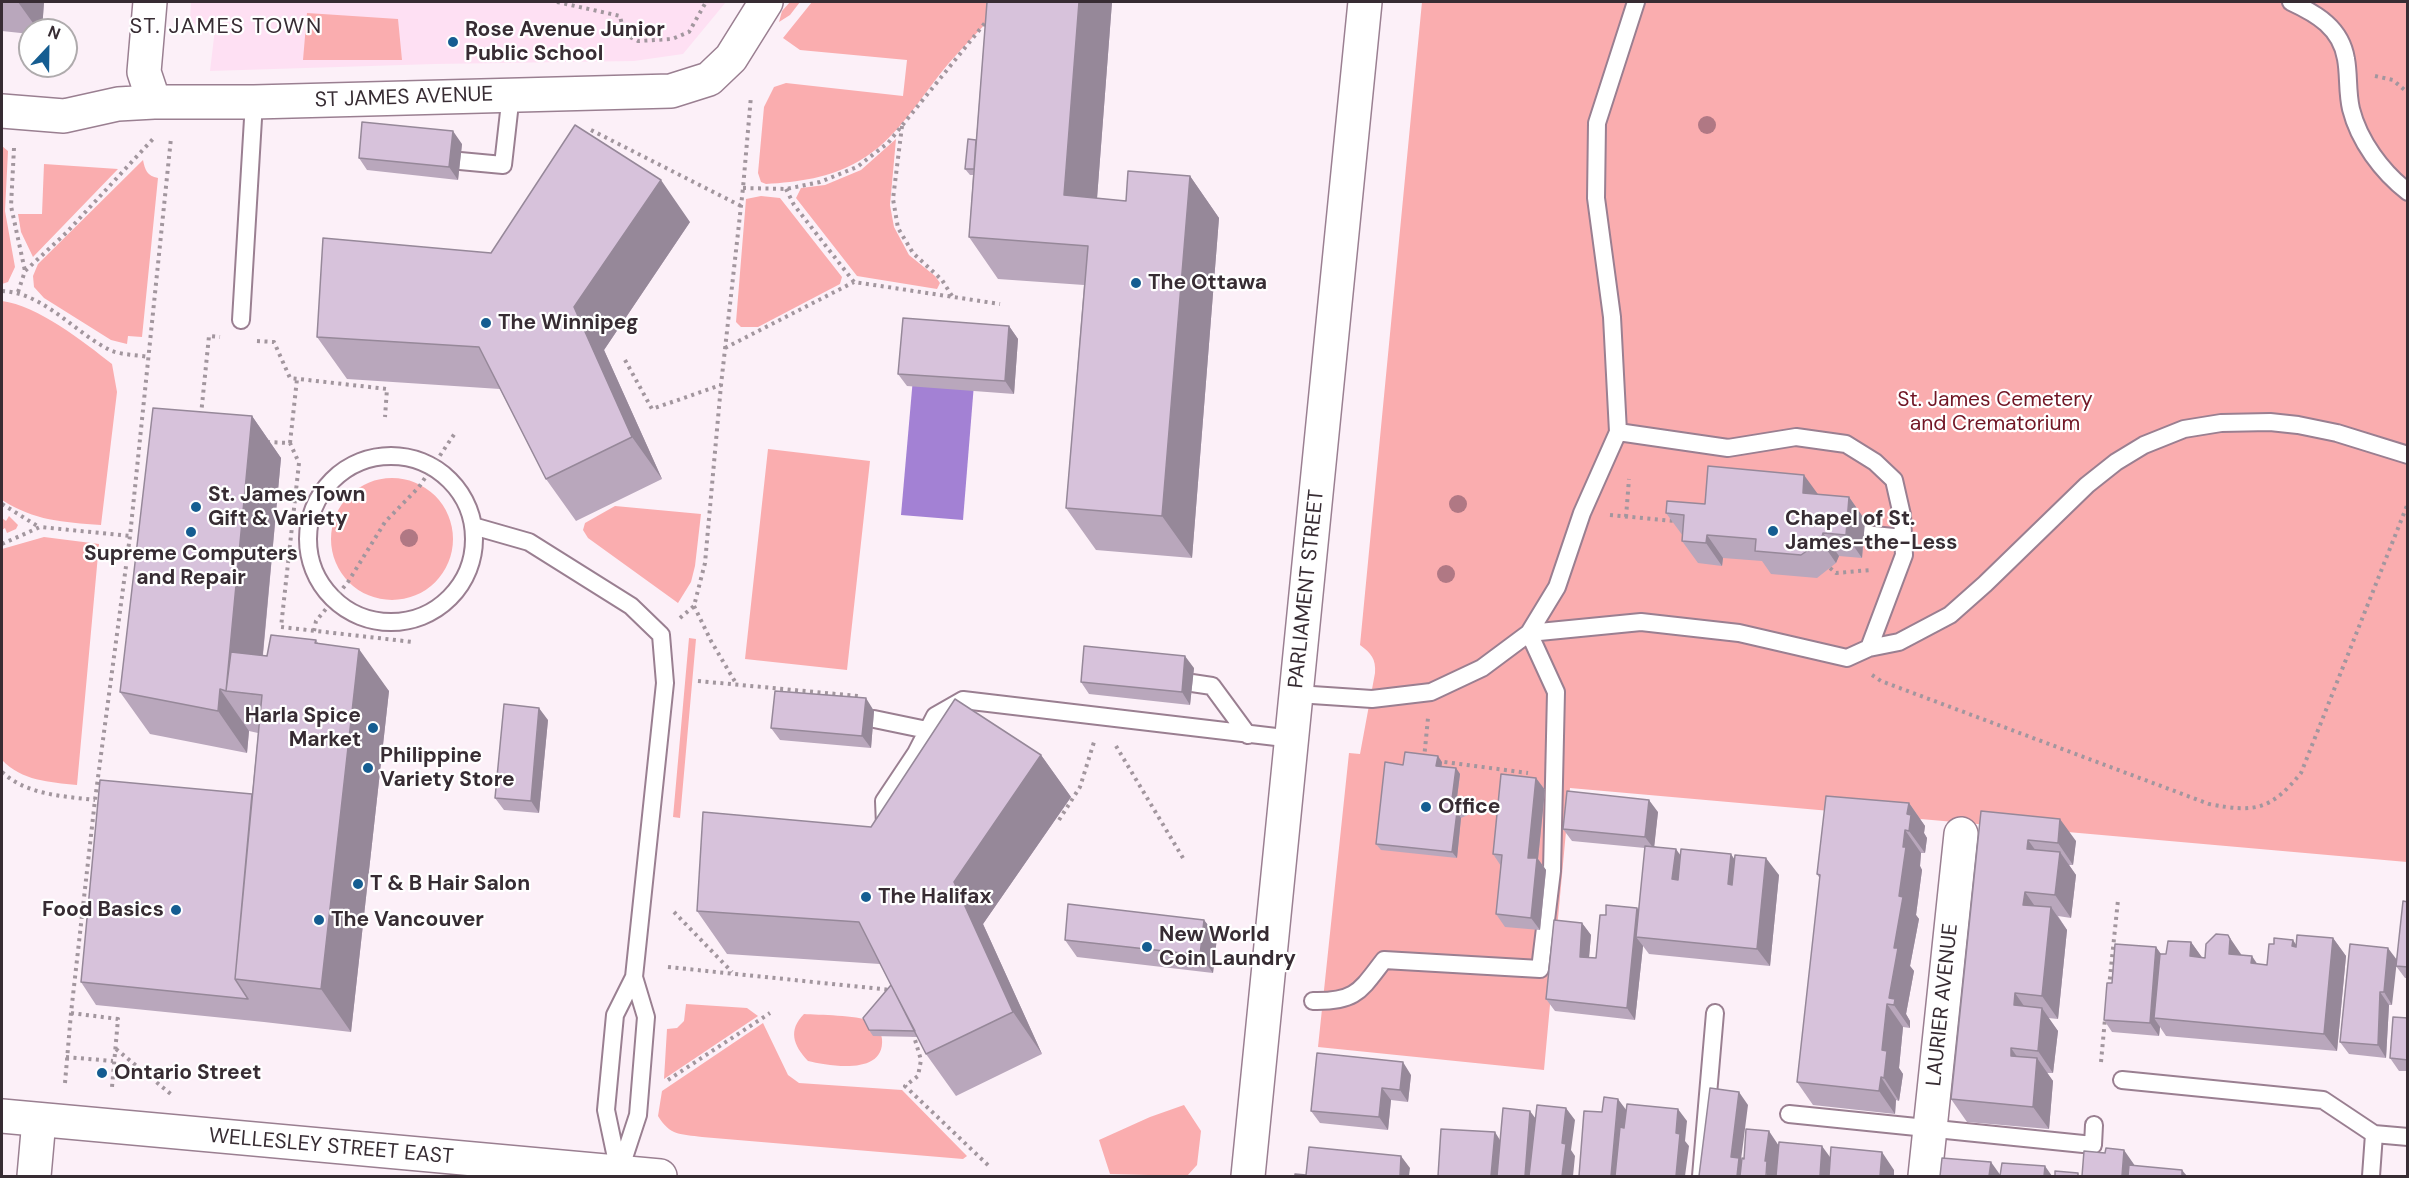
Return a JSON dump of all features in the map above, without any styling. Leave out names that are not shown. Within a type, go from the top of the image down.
[{"type":"street","points":[[150,2],[144,72],[154,102]]},
{"type":"street","name":"ST JAMES AVENUE","points":[[10,112],[64,116],[118,104],[154,102],[254,102],[671,91],[709,79],[730,58],[766,2]]},
{"type":"street","name":"PARLIAMENT STREET","points":[[1248,1176],[1365,2]]},
{"type":"street","name":"LAURIER AVENUE","points":[[1925,1176],[1961,834]]},
{"type":"street","name":"WELLESLEY STREET EAST","points":[[2,1116],[619,1175],[660,1176]]},
{"type":"street","points":[[34,1176],[39,1120]]},
{"type":"lane","points":[[1297,694],[1372,699],[1431,692],[1482,668],[1529,633],[1557,587],[1582,513],[1618,432],[1612,317],[1596,198],[1597,123],[1636,2]]},
{"type":"lane","points":[[2291,2],[2316,14],[2333,29],[2342,43],[2352,112],[2362,137],[2377,161],[2408,192]]},
{"type":"lane","points":[[460,161],[503,165],[511,94]]},
{"type":"lane","points":[[241,320],[254,102]]},
{"type":"lane","points":[[1529,633],[1641,622],[1739,633],[1847,658],[1869,648],[1899,642],[1950,615],[2087,485],[2116,462],[2144,445],[2184,429],[2221,423],[2270,422],[2298,425],[2337,433],[2408,454]]},
{"type":"lane","points":[[1618,432],[1728,448],[1797,437],[1846,444],[1875,462],[1894,480],[1902,515],[1904,555],[1869,648]]},
{"type":"lane","points":[[399,456],[420,461],[440,471],[456,486],[467,505],[473,526],[474,548],[469,569],[458,588],[444,604],[425,615],[404,621],[382,622],[361,617],[342,607],[326,591],[314,573],[308,552],[308,530],[313,509],[323,490],[338,474],[357,463],[377,457],[399,456]]},
{"type":"lane","points":[[473,526],[529,542],[631,606],[661,634],[665,683],[634,977],[615,1015],[606,1110],[619,1175]]},
{"type":"lane","points":[[1864,534],[1903,538]]},
{"type":"lane","points":[[1313,1001],[1346,999],[1361,990],[1384,960],[1540,969],[1552,871],[1552,776],[1556,692],[1529,633]]},
{"type":"lane","points":[[1192,683],[1212,686],[1248,735]]},
{"type":"lane","points":[[898,842],[885,825],[884,801],[912,760],[935,716],[963,700],[1293,739]]},
{"type":"lane","points":[[874,719],[927,730]]},
{"type":"lane","points":[[619,1175],[638,1115],[646,1017],[634,977]]},
{"type":"lane","points":[[1701,1176],[1714,1013]]},
{"type":"lane","points":[[2122,1080],[2323,1100],[2374,1134],[2408,1137]]},
{"type":"lane","points":[[1789,1114],[2093,1144],[2094,1125]]},
{"type":"lane","points":[[2371,1176],[2374,1134]]},
{"type":"path","points":[[557,2],[620,16],[624,34],[638,41],[672,39],[689,32],[706,2]]},
{"type":"path","points":[[743,188],[786,189],[820,182],[857,167],[888,143],[995,10]]},
{"type":"path","points":[[2348,82],[2370,77],[2386,77],[2400,84],[2408,93]]},
{"type":"path","points":[[661,634],[694,606],[705,563],[751,96]]},
{"type":"path","points":[[10,112],[15,134],[11,206],[25,271]]},
{"type":"path","points":[[902,125],[893,199],[898,228],[913,253],[942,280],[952,297]]},
{"type":"path","points":[[582,126],[741,206]]},
{"type":"path","points":[[18,291],[25,271],[66,233],[158,134]]},
{"type":"path","points":[[65,1083],[95,800],[130,536],[171,136]]},
{"type":"path","points":[[786,189],[794,205],[854,282]]},
{"type":"path","points":[[725,348],[854,282],[1000,304]]},
{"type":"path","points":[[2,291],[18,291],[113,351],[149,357]]},
{"type":"path","points":[[200,426],[209,336],[229,338]]},
{"type":"path","points":[[251,340],[274,342],[290,378],[387,389],[385,417]]},
{"type":"path","points":[[625,360],[652,409],[721,385]]},
{"type":"path","points":[[297,379],[290,443],[299,463],[281,627],[413,642]]},
{"type":"path","points":[[314,630],[316,621],[348,582],[385,522],[419,487],[455,433]]},
{"type":"path","points":[[255,441],[290,443]]},
{"type":"path","points":[[1847,658],[1881,681],[2209,804],[2234,809],[2253,809],[2275,801],[2301,773],[2408,503]]},
{"type":"path","points":[[2,504],[40,527],[130,536]]},
{"type":"path","points":[[1599,514],[1681,521]]},
{"type":"path","points":[[2,544],[40,527]]},
{"type":"path","points":[[1830,568],[1836,573],[1867,570]]},
{"type":"path","points":[[694,606],[711,641],[737,685]]},
{"type":"path","points":[[698,681],[863,697]]},
{"type":"path","points":[[1431,692],[1424,759],[1552,776]]},
{"type":"path","points":[[1059,820],[1080,788],[1102,717]]},
{"type":"path","points":[[1102,717],[1120,753],[1183,858]]},
{"type":"path","points":[[2,772],[12,781],[44,794],[95,800]]},
{"type":"path","points":[[2108,995],[2118,900]]},
{"type":"path","points":[[674,912],[732,973]]},
{"type":"path","points":[[668,967],[888,988],[897,994]]},
{"type":"path","points":[[71,1013],[118,1019],[112,1087]]},
{"type":"path","points":[[664,1083],[770,1013]]},
{"type":"path","points":[[2100,1066],[2105,1019]]},
{"type":"path","points":[[910,1026],[921,1060],[918,1076],[905,1086],[991,1168]]},
{"type":"path","points":[[115,1048],[172,1095]]},
{"type":"path","points":[[66,1057],[114,1062]]},
{"type":"shaded area","name":"Rose Avenue Junior Public School","points":[[191,2],[726,2],[683,54],[634,61],[210,71],[215,29],[197,27],[190,19]]},
{"type":"shaded area","points":[[913,378],[974,384],[963,520],[901,515]]},
{"type":"green space","points":[[790,2],[800,2],[790,15],[779,22],[782,11]]},
{"type":"green space","points":[[812,2],[1002,2],[999,10],[949,63],[897,129],[873,152],[848,167],[825,175],[766,184],[761,182],[758,173],[764,107],[774,87],[786,83],[903,96],[907,60],[800,50],[783,38]]},
{"type":"green space","name":"St. James Cemetery and Crematorium","points":[[1422,2],[2407,2],[2407,862],[1570,788],[1544,1070],[1318,1047],[1349,753],[1360,754],[1375,673],[1372,657],[1360,645]]},
{"type":"green space","points":[[307,13],[398,19],[402,60],[303,60]]},
{"type":"green space","points":[[896,139],[890,205],[894,227],[909,255],[935,276],[940,283],[937,289],[857,276],[796,198],[801,188],[825,185],[861,170]]},
{"type":"green space","points":[[2,146],[8,151],[5,211],[15,267],[8,282],[2,284]]},
{"type":"green space","points":[[143,160],[147,172],[158,178],[142,337],[128,336],[127,344],[111,340],[44,298],[34,287],[33,276],[38,264]]},
{"type":"green space","points":[[44,164],[118,169],[33,257],[21,232],[18,214],[42,214]]},
{"type":"green space","points":[[761,196],[780,198],[842,277],[840,284],[758,327],[741,327],[736,322],[746,199]]},
{"type":"green space","points":[[2,301],[30,309],[45,317],[74,335],[112,364],[117,392],[101,525],[38,516],[2,500]]},
{"type":"green space","points":[[768,449],[870,461],[847,670],[745,659]]},
{"type":"green space","points":[[392,478],[415,483],[435,496],[448,516],[453,539],[448,562],[435,582],[415,595],[392,600],[369,595],[349,582],[336,562],[331,539],[336,516],[349,496],[369,483]]},
{"type":"green space","points":[[615,506],[701,514],[691,582],[678,603],[588,538],[583,530],[585,523]]},
{"type":"green space","points":[[9,516],[18,525],[16,529],[7,533],[5,528],[2,530],[2,518],[6,521]]},
{"type":"green space","points":[[44,537],[99,544],[77,785],[27,776],[2,760],[2,549]]},
{"type":"green space","points":[[689,638],[696,639],[680,818],[673,817]]},
{"type":"green space","points":[[686,1004],[747,1008],[758,1016],[664,1079],[667,1029],[677,1028],[684,1021]]},
{"type":"green space","points":[[804,1014],[847,1016],[869,1021],[881,1033],[881,1051],[875,1059],[854,1066],[808,1061],[794,1038],[796,1026]]},
{"type":"green space","points":[[763,1023],[788,1075],[799,1083],[902,1090],[967,1156],[963,1159],[702,1137],[677,1133],[662,1123],[658,1116],[662,1091]]},
{"type":"green space","points":[[1184,1105],[1201,1131],[1197,1165],[1187,1176],[1110,1174],[1099,1140],[1150,1117]]},
{"type":"building","name":"The Ottawa","points":[[987,2],[1079,2],[1064,195],[1126,201],[1128,171],[1190,176],[1162,516],[1066,508],[1088,246],[969,237]]},
{"type":"building","points":[[362,122],[453,131],[449,167],[359,158]]},
{"type":"building","name":"The Winnipeg","points":[[575,125],[661,180],[574,307],[632,437],[546,479],[479,347],[317,337],[323,238],[491,253]]},
{"type":"building","points":[[968,139],[976,140],[974,169],[965,169]]},
{"type":"building","points":[[903,318],[1009,326],[1005,381],[898,374]]},
{"type":"building","points":[[153,408],[252,416],[226,691],[220,689],[218,711],[120,692]]},
{"type":"building","points":[[1708,466],[1804,475],[1803,493],[1849,497],[1846,535],[1823,533],[1821,541],[1801,555],[1755,551],[1756,539],[1707,535],[1706,543],[1682,541],[1684,515],[1666,513],[1667,501],[1705,504]]},
{"type":"building","points":[[271,635],[316,640],[315,643],[359,649],[321,989],[235,979],[262,695],[226,691],[231,652],[267,656]]},
{"type":"building","points":[[1084,646],[1185,656],[1182,692],[1081,682]]},
{"type":"building","points":[[775,691],[866,698],[862,736],[771,728]]},
{"type":"building","name":"The Halifax","points":[[955,699],[1041,755],[954,882],[1013,1012],[926,1054],[859,922],[697,911],[703,812],[871,827]]},
{"type":"building","points":[[504,704],[539,708],[531,801],[495,798]]},
{"type":"building","name":"Office","points":[[1405,752],[1438,756],[1436,766],[1456,768],[1452,799],[1461,798],[1465,803],[1464,809],[1457,812],[1452,852],[1376,844],[1385,762],[1403,765]]},
{"type":"building","points":[[1501,774],[1536,778],[1528,858],[1537,858],[1531,918],[1496,914],[1502,855],[1493,854]]},
{"type":"building","points":[[100,780],[252,794],[235,979],[248,999],[81,982]]},
{"type":"building","points":[[1567,791],[1649,800],[1645,837],[1563,829]]},
{"type":"building","points":[[1826,796],[1909,803],[1907,814],[1911,815],[1909,831],[1905,830],[1903,847],[1906,847],[1899,896],[1903,897],[1894,948],[1898,948],[1889,998],[1895,999],[1894,1005],[1887,1004],[1882,1050],[1887,1051],[1884,1078],[1881,1077],[1879,1091],[1797,1082],[1820,875],[1817,874]]},
{"type":"building","points":[[1981,811],[2060,819],[2058,843],[2028,840],[2027,849],[2060,852],[2055,895],[2025,892],[2023,905],[2051,907],[2042,996],[2015,993],[2014,1005],[2042,1008],[2038,1051],[2011,1048],[2011,1056],[2037,1058],[2033,1107],[1951,1099]]},
{"type":"building","points":[[1645,846],[1676,849],[1672,879],[1678,880],[1681,849],[1731,854],[1728,884],[1732,885],[1735,855],[1766,858],[1757,949],[1636,937]]},
{"type":"building","points":[[2403,901],[2408,902],[2408,967],[2396,966]]},
{"type":"building","points":[[1068,904],[1204,920],[1200,955],[1065,940]]},
{"type":"building","points":[[1606,905],[1637,908],[1627,1008],[1546,999],[1554,920],[1582,923],[1580,957],[1596,958],[1600,915],[1606,915]]},
{"type":"building","points":[[2216,934],[2228,935],[2229,954],[2252,956],[2251,963],[2267,965],[2269,944],[2274,944],[2274,938],[2293,940],[2292,946],[2296,947],[2297,935],[2333,938],[2324,1034],[2154,1018],[2160,954],[2166,954],[2168,941],[2191,942],[2190,956],[2205,958],[2206,944]]},
{"type":"building","points":[[2115,944],[2156,947],[2150,1023],[2104,1020],[2107,983],[2112,983]]},
{"type":"building","points":[[2350,944],[2388,948],[2384,992],[2380,992],[2378,1045],[2340,1042]]},
{"type":"building","points":[[891,985],[915,1031],[869,1030],[863,1018]]},
{"type":"building","points":[[2393,1017],[2408,1018],[2408,1060],[2390,1058]]},
{"type":"building","points":[[1317,1053],[1403,1062],[1400,1090],[1382,1088],[1379,1117],[1311,1111]]},
{"type":"building","points":[[1710,1088],[1739,1092],[1731,1157],[1739,1158],[1737,1176],[1699,1176]]},
{"type":"building","points":[[1604,1097],[1618,1099],[1611,1176],[1579,1176],[1584,1111],[1602,1112]]},
{"type":"building","points":[[1627,1104],[1678,1109],[1676,1133],[1680,1134],[1676,1176],[1615,1176],[1620,1127],[1624,1128]]},
{"type":"building","points":[[1537,1105],[1566,1108],[1562,1143],[1566,1144],[1562,1176],[1529,1176]]},
{"type":"building","points":[[1503,1108],[1530,1111],[1525,1176],[1497,1176]]},
{"type":"building","points":[[1441,1129],[1495,1132],[1491,1176],[1438,1176]]},
{"type":"building","points":[[1746,1129],[1769,1131],[1765,1161],[1767,1161],[1766,1176],[1740,1176],[1742,1158],[1744,1159]]},
{"type":"building","points":[[1779,1142],[1822,1146],[1820,1176],[1776,1176]]},
{"type":"building","points":[[1309,1147],[1401,1156],[1400,1176],[1295,1176],[1295,1174],[1306,1175]]},
{"type":"building","points":[[1831,1147],[1882,1152],[1880,1176],[1829,1176]]},
{"type":"building","points":[[2106,1148],[2124,1150],[2122,1176],[2082,1176],[2084,1151],[2105,1153]]},
{"type":"building","points":[[1942,1158],[1991,1162],[1989,1176],[1940,1176]]},
{"type":"building","points":[[2002,1163],[2045,1166],[2044,1176],[2000,1176]]},
{"type":"building","points":[[2129,1165],[2182,1170],[2182,1176],[2128,1176]]},
{"type":"building","points":[[2055,1171],[2078,1173],[2078,1176],[2055,1176]]},
{"type":"place","name":"Rose Avenue Junior Public School","points":[[453,42]]},
{"type":"place","name":"The Ottawa","points":[[1136,283]]},
{"type":"place","name":"The Winnipeg","points":[[486,323]]},
{"type":"place","name":"St. James Town Gift & Variety","points":[[196,507]]},
{"type":"place","name":"Chapel of St. James-the-Less","points":[[1773,531]]},
{"type":"place","name":"Supreme Computers and Repair","points":[[191,532]]},
{"type":"place","name":"Harla Spice Market","points":[[373,728]]},
{"type":"place","name":"Philippine Variety Store","points":[[368,768]]},
{"type":"place","name":"Office","points":[[1426,807]]},
{"type":"place","name":"T & B Hair Salon","points":[[358,884]]},
{"type":"place","name":"The Halifax","points":[[866,897]]},
{"type":"place","name":"Food Basics","points":[[176,910]]},
{"type":"place","name":"The Vancouver","points":[[319,920]]},
{"type":"place","name":"New World Coin Laundry","points":[[1147,947]]},
{"type":"place","name":"Ontario Street","points":[[102,1073]]},
{"type":"district","name":"ST. JAMES TOWN","points":[[226,27]]}]
